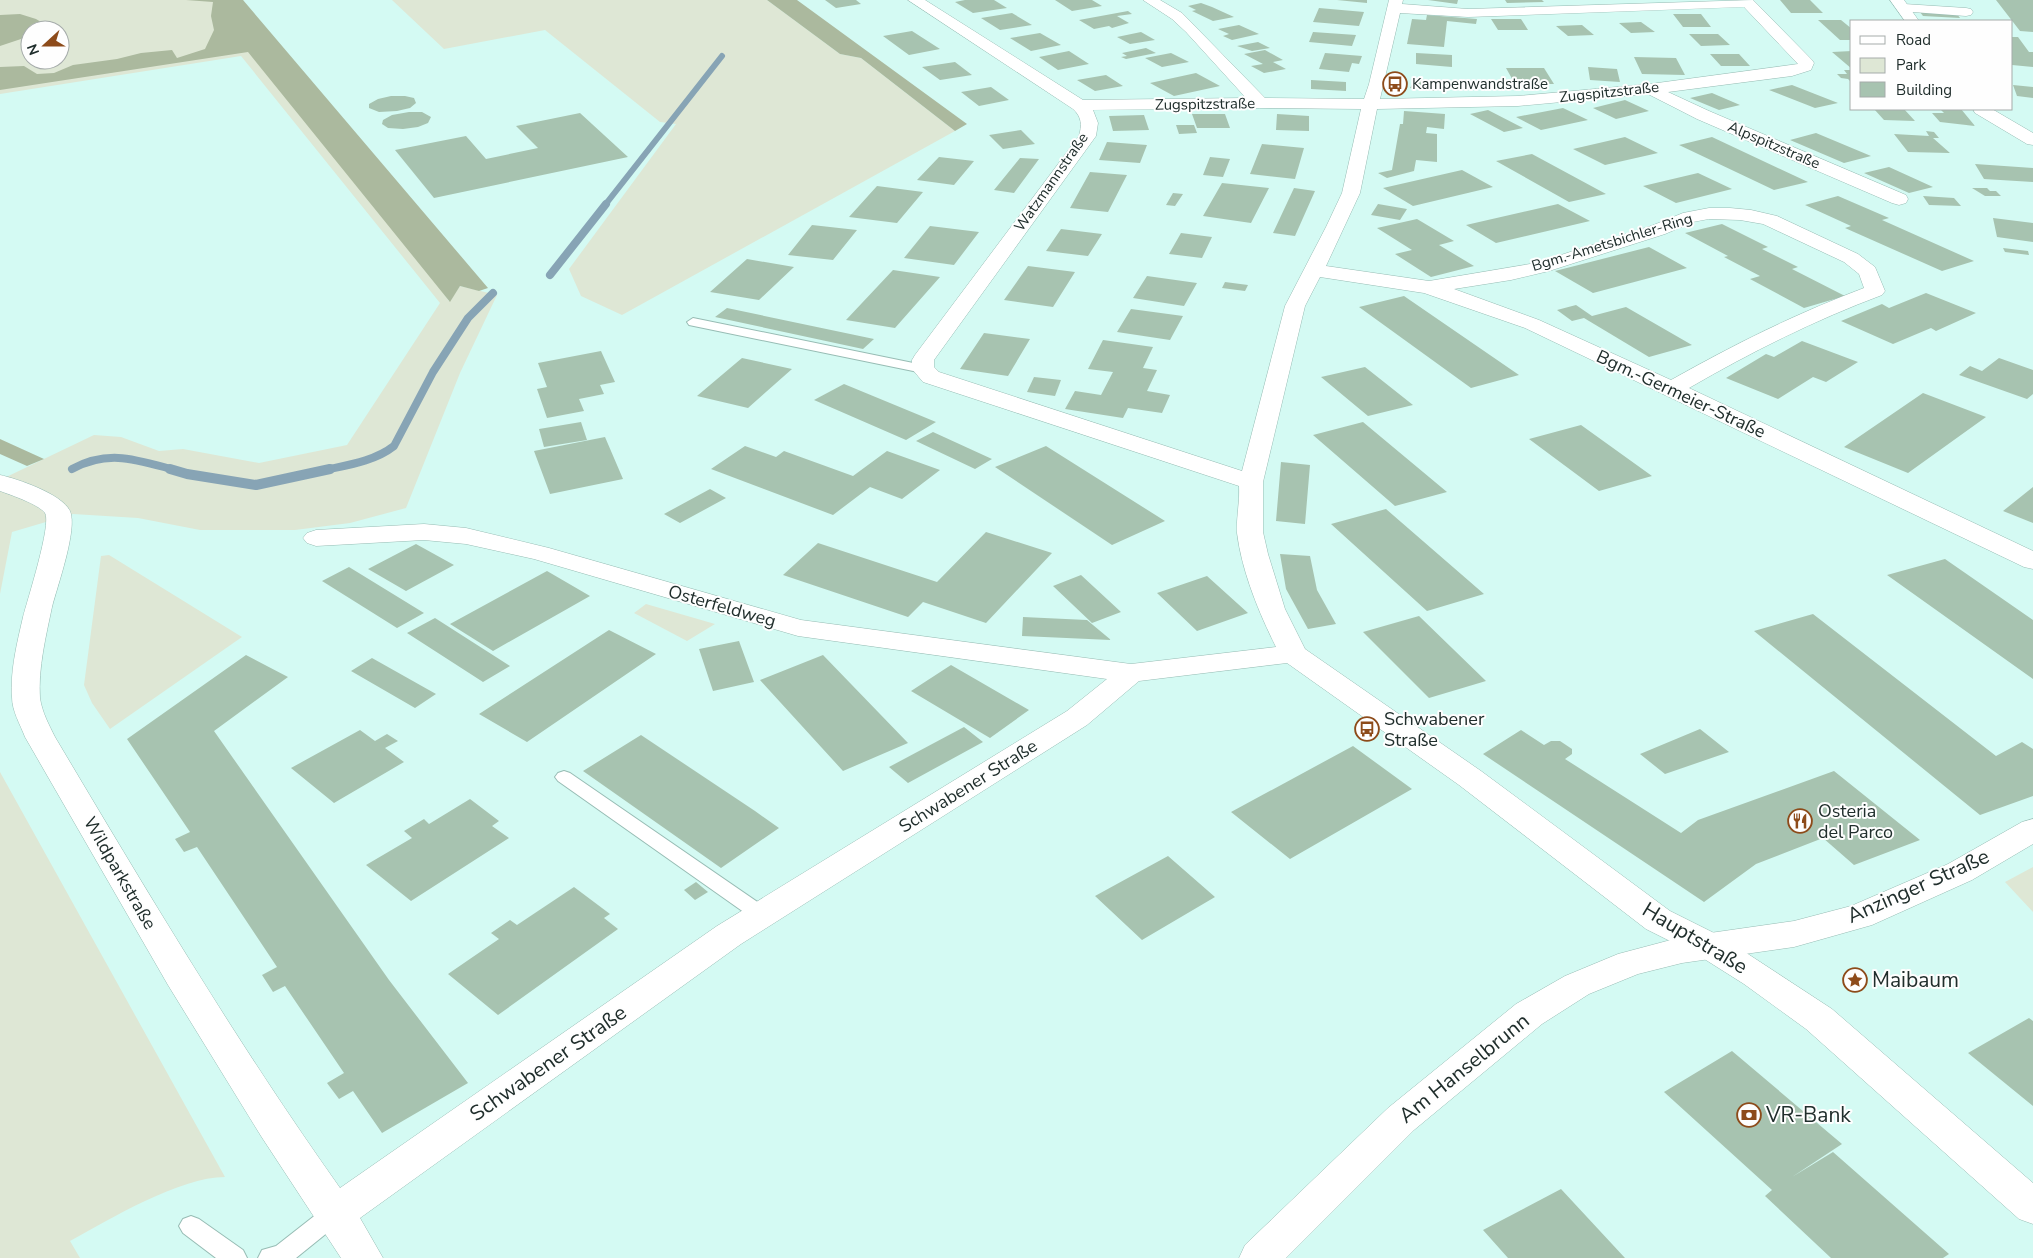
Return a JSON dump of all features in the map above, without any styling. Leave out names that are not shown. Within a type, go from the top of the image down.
[{"type":"street","name":"Watzmannstraße","points":[[915,0],[1086,110],[1090,126],[1087,136],[923,360],[923,369]]},
{"type":"street","points":[[1150,0],[1177,16],[1191,29],[1260,103]]},
{"type":"street","points":[[1957,0],[1970,17]]},
{"type":"street","name":"Zugspitzstraße","points":[[1079,105],[1370,104],[1518,101],[1650,89],[1792,71],[1806,67],[1806,63],[1746,2]]},
{"type":"street","points":[[1131,672],[1292,654],[1271,609],[1255,554],[1250,532],[1251,482],[1295,306],[1351,193],[1370,104],[1377,84],[1395,4],[1477,12],[1746,2]]},
{"type":"street","points":[[1901,4],[1970,17]]},
{"type":"street","points":[[1901,4],[1911,20]]},
{"type":"street","name":"Alpspitzstraße","points":[[1650,89],[1703,115],[1899,199]]},
{"type":"street","points":[[1984,110],[2033,140]]},
{"type":"street","name":"Bgm.-Ametsbichler-Ring","points":[[1428,287],[1465,282],[1556,264],[1622,240],[1662,229],[1689,217],[1707,214],[1756,216],[1770,220],[1851,258],[1868,270],[1874,290],[1837,304],[1736,352],[1672,389]]},
{"type":"street","name":"Bgm.-Germeier-Straße","points":[[1314,270],[1428,287],[1532,324],[2033,561]]},
{"type":"street","points":[[923,369],[931,377],[1251,482]]},
{"type":"street","name":"Wildparkstraße","points":[[0,482],[50,506],[58,512],[60,519],[54,551],[37,614],[28,674],[26,699],[40,737],[180,976],[274,1125],[363,1258]]},
{"type":"street","name":"Osterfeldweg","points":[[316,538],[424,532],[466,536],[540,553],[798,628],[1131,672]]},
{"type":"street","name":"Hauptstraße","points":[[1292,654],[1374,713],[1470,778],[1658,920],[1710,946],[1756,975],[1819,1019],[2033,1207]]},
{"type":"street","name":"Schwabener Straße","points":[[335,1214],[721,941],[1077,718],[1131,672]]},
{"type":"street","name":"Anzinger Straße","points":[[1710,946],[1794,934],[1860,916],[1960,872],[2033,830]]},
{"type":"street","name":"Am Hanselbrunn","points":[[1259,1258],[1401,1119],[1529,1014],[1577,985],[1630,963],[1682,950],[1710,946]]},
{"type":"lane","points":[[693,322],[923,369]]},
{"type":"lane","points":[[564,777],[762,915]]},
{"type":"lane","points":[[270,1258],[283,1254],[335,1214]]},
{"type":"lane","points":[[191,1226],[235,1258]]},
{"type":"green space","points":[[0,0],[243,0],[449,301],[460,286],[497,295],[460,373],[406,508],[350,523],[295,530],[200,530],[138,518],[73,514],[12,532],[0,594],[0,480],[94,435],[121,437],[159,451],[183,449],[259,463],[347,445],[440,303],[241,56],[0,94]]},
{"type":"green space","points":[[186,0],[243,0],[488,288],[479,291],[460,286],[450,302],[248,52],[0,90],[0,67],[20,66],[20,70],[30,70],[37,74],[54,73],[61,70],[70,70],[70,66],[73,65],[117,59],[141,53],[172,50],[177,58],[205,49],[214,30],[211,16],[213,2]]},
{"type":"green space","points":[[392,0],[767,0],[840,54],[861,58],[955,131],[622,315],[581,296],[569,269],[676,124],[660,122],[545,30],[444,49]]},
{"type":"green space","points":[[767,0],[797,0],[967,124],[955,131],[861,58],[840,54]]},
{"type":"green space","points":[[20,14],[38,20],[20,20],[20,39],[0,46],[0,15]]},
{"type":"green space","points":[[0,439],[44,459],[27,466],[0,454]]},
{"type":"green space","points":[[109,555],[242,637],[110,729],[92,703],[84,685],[101,556]]},
{"type":"green space","points":[[646,604],[715,624],[687,641],[634,613]]},
{"type":"green space","points":[[0,772],[225,1177],[207,1179],[167,1191],[70,1241],[80,1258],[0,1258]]},
{"type":"green space","points":[[2033,867],[2033,912],[2005,882]]},
{"type":"building","points":[[825,0],[856,0],[861,4],[836,8]]},
{"type":"building","points":[[994,0],[1007,8],[973,13],[955,2]]},
{"type":"building","points":[[1055,0],[1092,0],[1102,6],[1072,11]]},
{"type":"building","points":[[1337,0],[1367,0],[1367,3]]},
{"type":"building","points":[[1428,0],[1458,0],[1457,4]]},
{"type":"building","points":[[1505,0],[1542,0],[1544,2],[1507,3]]},
{"type":"building","points":[[1780,0],[1810,0],[1823,13],[1791,13]]},
{"type":"building","points":[[1996,0],[2033,0],[2033,32],[2020,31]]},
{"type":"building","points":[[1201,3],[1234,17],[1213,21],[1192,11],[1196,10],[1188,6]]},
{"type":"building","points":[[1319,8],[1364,12],[1359,26],[1313,22]]},
{"type":"building","points":[[1128,11],[1132,14],[1117,16],[1129,23],[1112,28],[1109,26],[1094,29],[1079,20]]},
{"type":"building","points":[[1920,12],[1957,14],[1960,18],[1923,16]]},
{"type":"building","points":[[1012,13],[1032,25],[1000,30],[981,18]]},
{"type":"building","points":[[1673,14],[1701,14],[1711,27],[1683,27]]},
{"type":"building","points":[[1427,15],[1477,19],[1476,24],[1447,21],[1444,47],[1407,44],[1412,19],[1426,20]]},
{"type":"building","points":[[1491,19],[1521,19],[1528,30],[1498,30]]},
{"type":"building","points":[[1818,20],[1841,20],[1850,27],[1850,40],[1840,40]]},
{"type":"building","points":[[1641,22],[1655,32],[1631,33],[1619,23]]},
{"type":"building","points":[[1239,25],[1259,34],[1232,40],[1223,36],[1229,34],[1218,29]]},
{"type":"building","points":[[1582,25],[1594,35],[1568,36],[1556,26]]},
{"type":"building","points":[[912,31],[940,49],[909,55],[883,36]]},
{"type":"building","points":[[1141,32],[1155,40],[1130,44],[1117,37]]},
{"type":"building","points":[[1313,32],[1356,35],[1352,46],[1309,42]]},
{"type":"building","points":[[1040,33],[1061,45],[1031,51],[1010,38]]},
{"type":"building","points":[[1689,34],[1718,34],[1730,45],[1701,46]]},
{"type":"building","points":[[2013,37],[2018,37],[2029,52],[2033,52],[2033,67],[2013,65]]},
{"type":"building","points":[[1258,42],[1270,48],[1252,51],[1237,46]]},
{"type":"building","points":[[1146,48],[1156,53],[1126,59],[1121,57],[1127,56],[1122,53]]},
{"type":"building","points":[[1265,50],[1283,60],[1273,62],[1286,69],[1264,73],[1251,66],[1263,64],[1244,54]]},
{"type":"building","points":[[1069,51],[1089,64],[1058,70],[1039,57]]},
{"type":"building","points":[[1850,51],[1850,67],[1832,52]]},
{"type":"building","points":[[1171,53],[1189,62],[1162,67],[1145,58]]},
{"type":"building","points":[[1325,53],[1362,56],[1359,64],[1352,63],[1349,72],[1319,69]]},
{"type":"building","points":[[1416,53],[1452,55],[1452,67],[1416,64]]},
{"type":"building","points":[[1710,54],[1739,54],[1750,66],[1721,66]]},
{"type":"building","points":[[1634,57],[1676,58],[1685,75],[1642,74]]},
{"type":"building","points":[[955,62],[972,75],[940,80],[922,67]]},
{"type":"building","points":[[1588,67],[1617,69],[1620,82],[1590,80]]},
{"type":"building","points":[[1506,68],[1544,68],[1554,84],[1515,84]]},
{"type":"building","points":[[1844,70],[1850,70],[1850,81],[1841,78],[1837,74],[1847,74]]},
{"type":"building","points":[[1196,73],[1220,86],[1174,96],[1150,83]]},
{"type":"building","points":[[1106,75],[1123,86],[1095,91],[1077,80]]},
{"type":"building","points":[[1415,79],[1439,82],[1434,91],[1410,88]]},
{"type":"building","points":[[1311,80],[1346,82],[1346,91],[1311,89]]},
{"type":"building","points":[[1792,85],[1838,103],[1815,108],[1769,90]]},
{"type":"building","points":[[2013,85],[2033,87],[2033,98],[2017,96]]},
{"type":"building","points":[[991,87],[1009,100],[979,106],[961,92]]},
{"type":"building","points":[[1712,93],[1740,105],[1719,110],[1690,98]]},
{"type":"building","points":[[391,96],[414,98],[416,103],[410,108],[397,111],[379,112],[369,108],[369,104],[378,99]]},
{"type":"building","points":[[1625,100],[1649,111],[1616,119],[1593,108]]},
{"type":"building","points":[[1563,108],[1588,120],[1541,130],[1516,117]]},
{"type":"building","points":[[1488,110],[1523,128],[1504,132],[1470,114]]},
{"type":"building","points":[[1875,110],[1905,110],[1915,121],[1884,120]]},
{"type":"building","points":[[1941,110],[1962,110],[1975,126],[1940,122],[1932,113],[1944,113]]},
{"type":"building","points":[[1404,111],[1445,114],[1444,129],[1427,127],[1426,133],[1437,134],[1437,162],[1416,160],[1414,171],[1387,178],[1378,173],[1392,170],[1400,124],[1403,124]]},
{"type":"building","points":[[422,112],[431,117],[428,123],[418,127],[388,128],[382,124],[383,120],[392,115]]},
{"type":"building","points":[[580,113],[628,157],[434,198],[395,150],[466,136],[486,159],[538,148],[516,126]]},
{"type":"building","points":[[1192,114],[1225,114],[1230,128],[1197,128]]},
{"type":"building","points":[[1277,114],[1309,116],[1309,131],[1276,130]]},
{"type":"building","points":[[1144,115],[1149,130],[1113,131],[1109,116]]},
{"type":"building","points":[[1176,125],[1194,125],[1197,133],[1179,134]]},
{"type":"building","points":[[1021,130],[1035,144],[1003,149],[989,135]]},
{"type":"building","points":[[1926,131],[1934,132],[1939,138],[1933,138],[1950,153],[1908,152],[1894,134],[1929,136]]},
{"type":"building","points":[[1816,133],[1871,156],[1844,163],[1790,140]]},
{"type":"building","points":[[1625,137],[1658,153],[1605,165],[1573,149]]},
{"type":"building","points":[[1712,137],[1808,182],[1774,190],[1679,145]]},
{"type":"building","points":[[1107,142],[1147,145],[1140,163],[1099,160]]},
{"type":"building","points":[[1262,144],[1304,148],[1295,179],[1250,174]]},
{"type":"building","points":[[1532,154],[1606,194],[1569,202],[1496,161]]},
{"type":"building","points":[[939,157],[974,161],[954,185],[917,180]]},
{"type":"building","points":[[1210,157],[1230,159],[1223,177],[1203,175]]},
{"type":"building","points":[[1020,158],[1039,159],[1014,193],[994,190]]},
{"type":"building","points":[[1975,164],[2033,168],[2033,182],[1984,179]]},
{"type":"building","points":[[1889,167],[1933,187],[1909,193],[1864,173]]},
{"type":"building","points":[[1462,170],[1493,187],[1413,206],[1383,188]]},
{"type":"building","points":[[1090,172],[1127,175],[1108,212],[1070,208]]},
{"type":"building","points":[[1698,173],[1732,189],[1676,203],[1643,186]]},
{"type":"building","points":[[1222,183],[1269,188],[1251,223],[1203,216]]},
{"type":"building","points":[[877,186],[923,192],[897,223],[849,217]]},
{"type":"building","points":[[1294,188],[1315,191],[1295,236],[1273,233]]},
{"type":"building","points":[[1972,188],[1987,188],[1990,191],[1996,191],[2001,196],[1985,196]]},
{"type":"building","points":[[1173,193],[1183,194],[1175,206],[1166,205]]},
{"type":"building","points":[[1838,196],[1889,218],[1882,220],[1974,261],[1942,271],[1845,228],[1851,226],[1805,205]]},
{"type":"building","points":[[1923,196],[1954,198],[1961,206],[1929,205]]},
{"type":"building","points":[[1378,204],[1407,209],[1400,220],[1371,215]]},
{"type":"building","points":[[1558,204],[1590,221],[1496,243],[1466,225]]},
{"type":"building","points":[[1993,218],[2033,223],[2033,242],[1997,237]]},
{"type":"building","points":[[1417,219],[1454,241],[1439,245],[1474,266],[1431,277],[1395,254],[1412,250],[1377,228]]},
{"type":"building","points":[[1722,224],[1768,247],[1762,249],[1798,267],[1792,269],[1845,296],[1804,308],[1750,279],[1760,276],[1685,233]]},
{"type":"building","points":[[812,225],[857,230],[833,260],[788,255]]},
{"type":"building","points":[[930,226],[979,232],[954,265],[904,258]]},
{"type":"building","points":[[1061,229],[1102,234],[1088,256],[1046,251]]},
{"type":"building","points":[[1181,233],[1212,237],[1202,258],[1169,254]]},
{"type":"building","points":[[1649,247],[1687,268],[1593,293],[1555,271]]},
{"type":"building","points":[[2003,248],[2028,251],[2029,255],[2005,252]]},
{"type":"building","points":[[747,259],[794,267],[759,300],[710,292]]},
{"type":"building","points":[[1028,266],[1075,272],[1053,307],[1004,300]]},
{"type":"building","points":[[893,270],[940,277],[895,328],[846,320]]},
{"type":"building","points":[[1147,276],[1197,283],[1184,306],[1133,298]]},
{"type":"building","points":[[1225,282],[1248,285],[1245,291],[1222,288]]},
{"type":"building","points":[[1926,293],[1976,313],[1936,331],[1931,328],[1893,344],[1841,321],[1882,304],[1889,308]]},
{"type":"building","points":[[1404,296],[1519,375],[1471,388],[1359,307]]},
{"type":"building","points":[[1576,305],[1592,316],[1626,307],[1692,345],[1649,357],[1584,318],[1572,321],[1557,310]]},
{"type":"building","points":[[727,308],[874,339],[863,349],[715,317]]},
{"type":"building","points":[[1131,309],[1183,316],[1170,340],[1117,332]]},
{"type":"building","points":[[984,333],[1030,339],[1008,376],[960,369]]},
{"type":"building","points":[[1103,340],[1153,347],[1143,368],[1157,370],[1147,391],[1170,395],[1162,413],[1128,408],[1123,418],[1065,409],[1075,391],[1101,395],[1113,372],[1088,369]]},
{"type":"building","points":[[1802,341],[1858,362],[1826,382],[1813,377],[1778,399],[1726,378],[1766,354],[1774,357]]},
{"type":"building","points":[[601,351],[615,382],[600,385],[604,394],[579,399],[584,411],[547,418],[537,389],[547,387],[538,363]]},
{"type":"building","points":[[742,358],[792,369],[748,408],[697,396]]},
{"type":"building","points":[[1999,358],[2033,370],[2033,394],[2027,399],[1959,375],[1970,366],[1982,371]]},
{"type":"building","points":[[1365,367],[1413,405],[1368,416],[1321,377]]},
{"type":"building","points":[[1034,377],[1061,380],[1055,396],[1027,392]]},
{"type":"building","points":[[844,384],[936,422],[906,440],[814,400]]},
{"type":"building","points":[[1923,393],[1986,417],[1908,473],[1844,447]]},
{"type":"building","points":[[581,422],[587,440],[544,447],[539,429]]},
{"type":"building","points":[[1363,422],[1447,492],[1395,506],[1313,435]]},
{"type":"building","points":[[1581,425],[1652,476],[1599,491],[1529,439]]},
{"type":"building","points":[[933,432],[992,459],[975,469],[916,441]]},
{"type":"building","points":[[605,437],[623,479],[550,494],[534,451]]},
{"type":"building","points":[[745,446],[776,457],[784,451],[853,476],[887,451],[940,470],[902,499],[870,487],[833,515],[711,469]]},
{"type":"building","points":[[1046,446],[1165,521],[1112,545],[995,467]]},
{"type":"building","points":[[1281,462],[1310,465],[1305,524],[1276,521]]},
{"type":"building","points":[[2033,487],[2033,523],[2003,511]]},
{"type":"building","points":[[710,489],[726,498],[680,523],[664,514]]},
{"type":"building","points":[[1386,509],[1484,594],[1427,611],[1331,524]]},
{"type":"building","points":[[986,532],[1052,553],[986,623],[923,602],[908,617],[783,575],[818,543],[937,582]]},
{"type":"building","points":[[416,544],[454,565],[406,591],[368,569]]},
{"type":"building","points":[[1280,554],[1310,556],[1317,590],[1336,624],[1308,629],[1286,589]]},
{"type":"building","points":[[1945,559],[2033,620],[2033,679],[1887,575]]},
{"type":"building","points":[[349,567],[424,613],[397,628],[322,581]]},
{"type":"building","points":[[547,571],[590,596],[493,651],[450,624]]},
{"type":"building","points":[[1081,575],[1121,612],[1092,623],[1053,586]]},
{"type":"building","points":[[1207,576],[1248,613],[1197,631],[1157,593]]},
{"type":"building","points":[[1813,614],[1996,756],[2022,742],[2033,749],[2033,796],[1980,815],[1754,631]]},
{"type":"building","points":[[1419,616],[1486,681],[1429,698],[1363,632]]},
{"type":"building","points":[[1023,617],[1087,620],[1111,640],[1022,636]]},
{"type":"building","points":[[435,618],[510,666],[483,682],[407,633]]},
{"type":"building","points":[[609,630],[656,654],[527,742],[479,714]]},
{"type":"building","points":[[739,641],[754,682],[713,691],[699,649]]},
{"type":"building","points":[[246,655],[288,677],[214,731],[389,980],[468,1083],[382,1133],[353,1091],[339,1099],[327,1083],[344,1073],[285,986],[273,992],[262,975],[277,967],[197,847],[184,852],[175,839],[190,832],[127,739]]},
{"type":"building","points":[[823,655],[908,743],[843,771],[760,680]]},
{"type":"building","points":[[372,658],[436,694],[415,708],[351,671]]},
{"type":"building","points":[[951,665],[1029,710],[990,738],[911,691]]},
{"type":"building","points":[[964,727],[983,742],[908,783],[889,767]]},
{"type":"building","points":[[1700,729],[1729,752],[1665,774],[1640,754]]},
{"type":"building","points":[[360,730],[375,741],[387,734],[398,741],[385,748],[404,762],[334,803],[291,768]]},
{"type":"building","points":[[1521,730],[1544,745],[1551,741],[1560,741],[1572,749],[1572,754],[1565,759],[1681,833],[1698,820],[1834,771],[1920,840],[1854,865],[1823,838],[1756,864],[1704,902],[1483,754]]},
{"type":"building","points":[[641,735],[779,828],[721,868],[583,771]]},
{"type":"building","points":[[1353,746],[1412,789],[1290,859],[1231,812]]},
{"type":"building","points":[[470,799],[499,821],[492,826],[509,838],[411,901],[366,865],[412,838],[404,831],[424,819],[429,824]]},
{"type":"building","points":[[1168,856],[1215,897],[1142,940],[1095,896]]},
{"type":"building","points":[[696,882],[708,892],[695,900],[684,890]]},
{"type":"building","points":[[574,887],[610,914],[604,918],[618,929],[498,1015],[448,974],[499,939],[491,933],[510,920],[517,925]]},
{"type":"building","points":[[2029,1018],[2033,1021],[2033,1106],[1968,1053]]},
{"type":"building","points":[[1732,1051],[1842,1144],[1792,1177],[1833,1152],[1949,1254],[1943,1258],[1831,1258],[1765,1196],[1772,1190],[1664,1092]]},
{"type":"building","points":[[1561,1189],[1625,1258],[1508,1258],[1483,1230]]},
{"type":"waterway","points":[[605,205],[722,56]]},
{"type":"waterway","points":[[550,275],[606,204]]},
{"type":"waterway","points":[[325,470],[370,459],[394,446],[433,372],[468,318],[493,293]]},
{"type":"waterway","points":[[72,469],[98,459],[123,458],[175,470]]},
{"type":"waterway","points":[[170,469],[187,474],[256,485],[330,469]]},
{"type":"place","name":"Kampenwandstraße","points":[[1395,84]]},
{"type":"place","name":"Schwabener Straße","points":[[1367,729]]},
{"type":"place","name":"Osteria del Parco","points":[[1800,821]]},
{"type":"place","name":"Maibaum","points":[[1855,980]]},
{"type":"place","name":"VR-Bank","points":[[1749,1115]]}]
